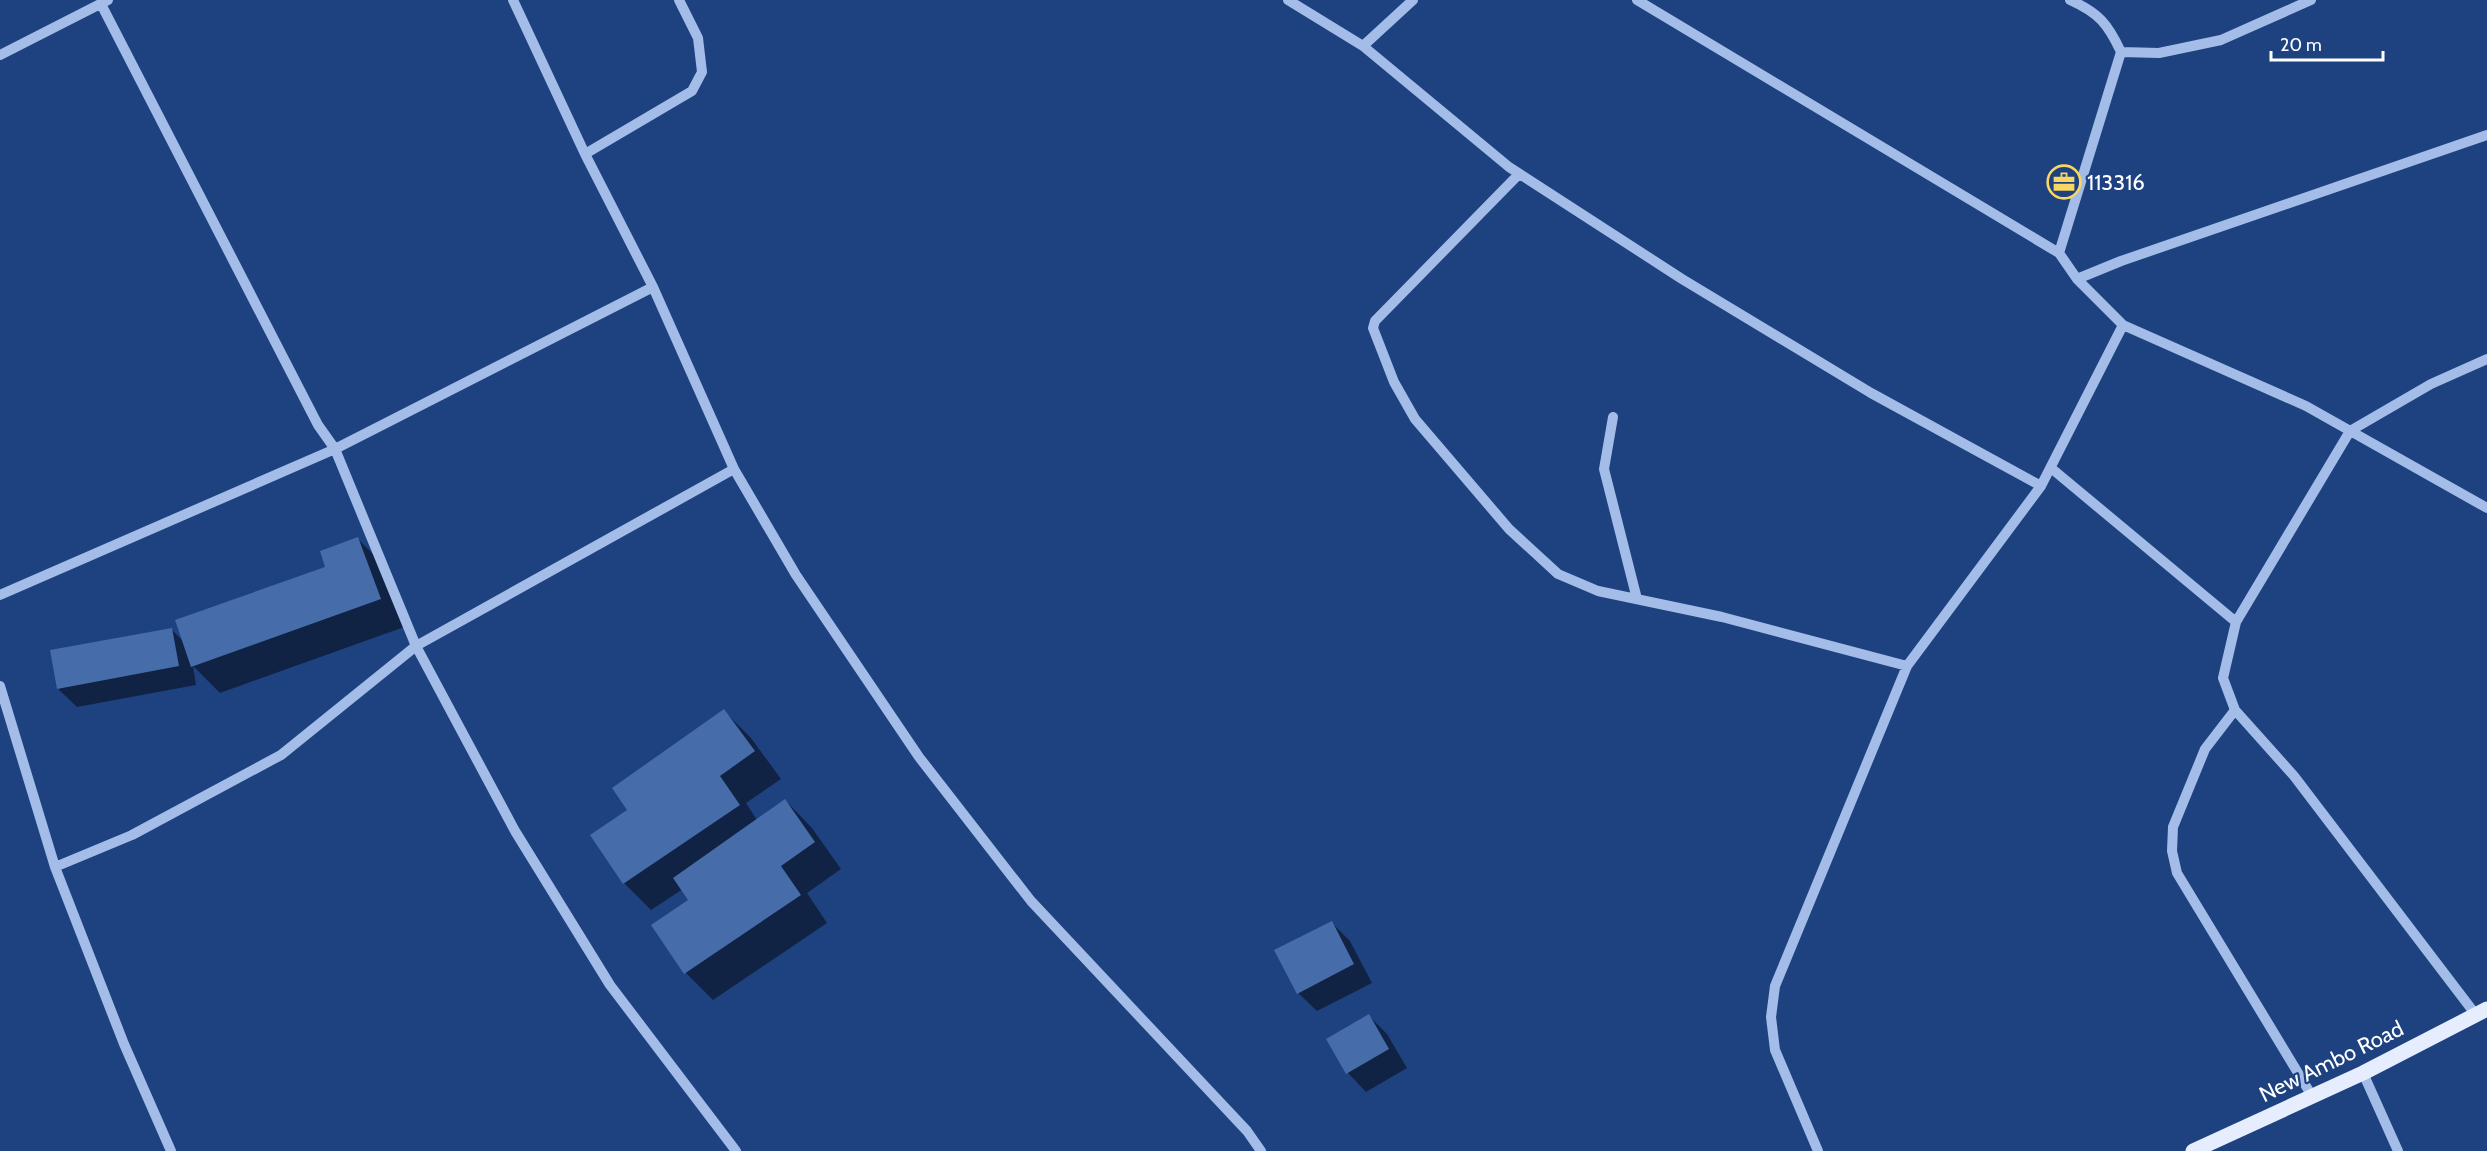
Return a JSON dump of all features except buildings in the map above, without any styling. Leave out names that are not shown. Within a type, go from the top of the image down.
[{"type":"main road","name":"New Ambo Road","points":[[2193,1151],[2362,1073],[2481,1012]]},
{"type":"street","points":[[513,0],[585,154],[653,287],[734,469],[796,575],[933,775],[1031,902],[1247,1131],[1262,1151]]},
{"type":"street","points":[[585,154],[692,92],[702,72],[698,38],[679,0]]},
{"type":"street","points":[[1288,0],[1363,46],[1519,174],[1682,279],[1861,387],[2041,486]]},
{"type":"street","points":[[1363,46],[1413,0]]},
{"type":"street","points":[[1637,0],[2060,253],[2077,279],[2122,325],[2306,406],[2487,508]]},
{"type":"street","points":[[2060,253],[2121,52],[2109,27],[2088,8],[2070,0]]},
{"type":"street","points":[[2121,52],[2159,53],[2221,40],[2311,0]]},
{"type":"street","points":[[0,56],[105,2],[318,425],[335,449],[416,646],[515,831],[610,985],[736,1151]]},
{"type":"street","points":[[2077,279],[2121,261],[2487,135]]},
{"type":"street","points":[[1519,174],[1379,314],[1373,328],[1395,382],[1415,419],[1509,529],[1558,574],[1598,591],[1722,617],[1906,666]]},
{"type":"street","points":[[0,595],[335,449],[653,287]]},
{"type":"street","points":[[1818,1151],[1775,1050],[1771,1017],[1775,986],[1906,666],[2041,486],[2122,325]]},
{"type":"street","points":[[2481,1012],[2294,776],[2235,710],[2223,678],[2236,622],[2350,430],[2431,384],[2487,359]]},
{"type":"street","points":[[1613,417],[1604,469],[1637,599]]},
{"type":"street","points":[[2052,468],[2236,622]]},
{"type":"street","points":[[55,867],[132,835],[281,755],[416,646],[734,469]]},
{"type":"street","points":[[0,686],[55,867],[124,1044],[171,1151]]},
{"type":"street","points":[[2235,710],[2205,749],[2173,827],[2172,851],[2177,873],[2312,1096]]},
{"type":"street","points":[[2362,1073],[2398,1151]]},
{"type":"place","name":"113316","points":[[2064,182]]}]
